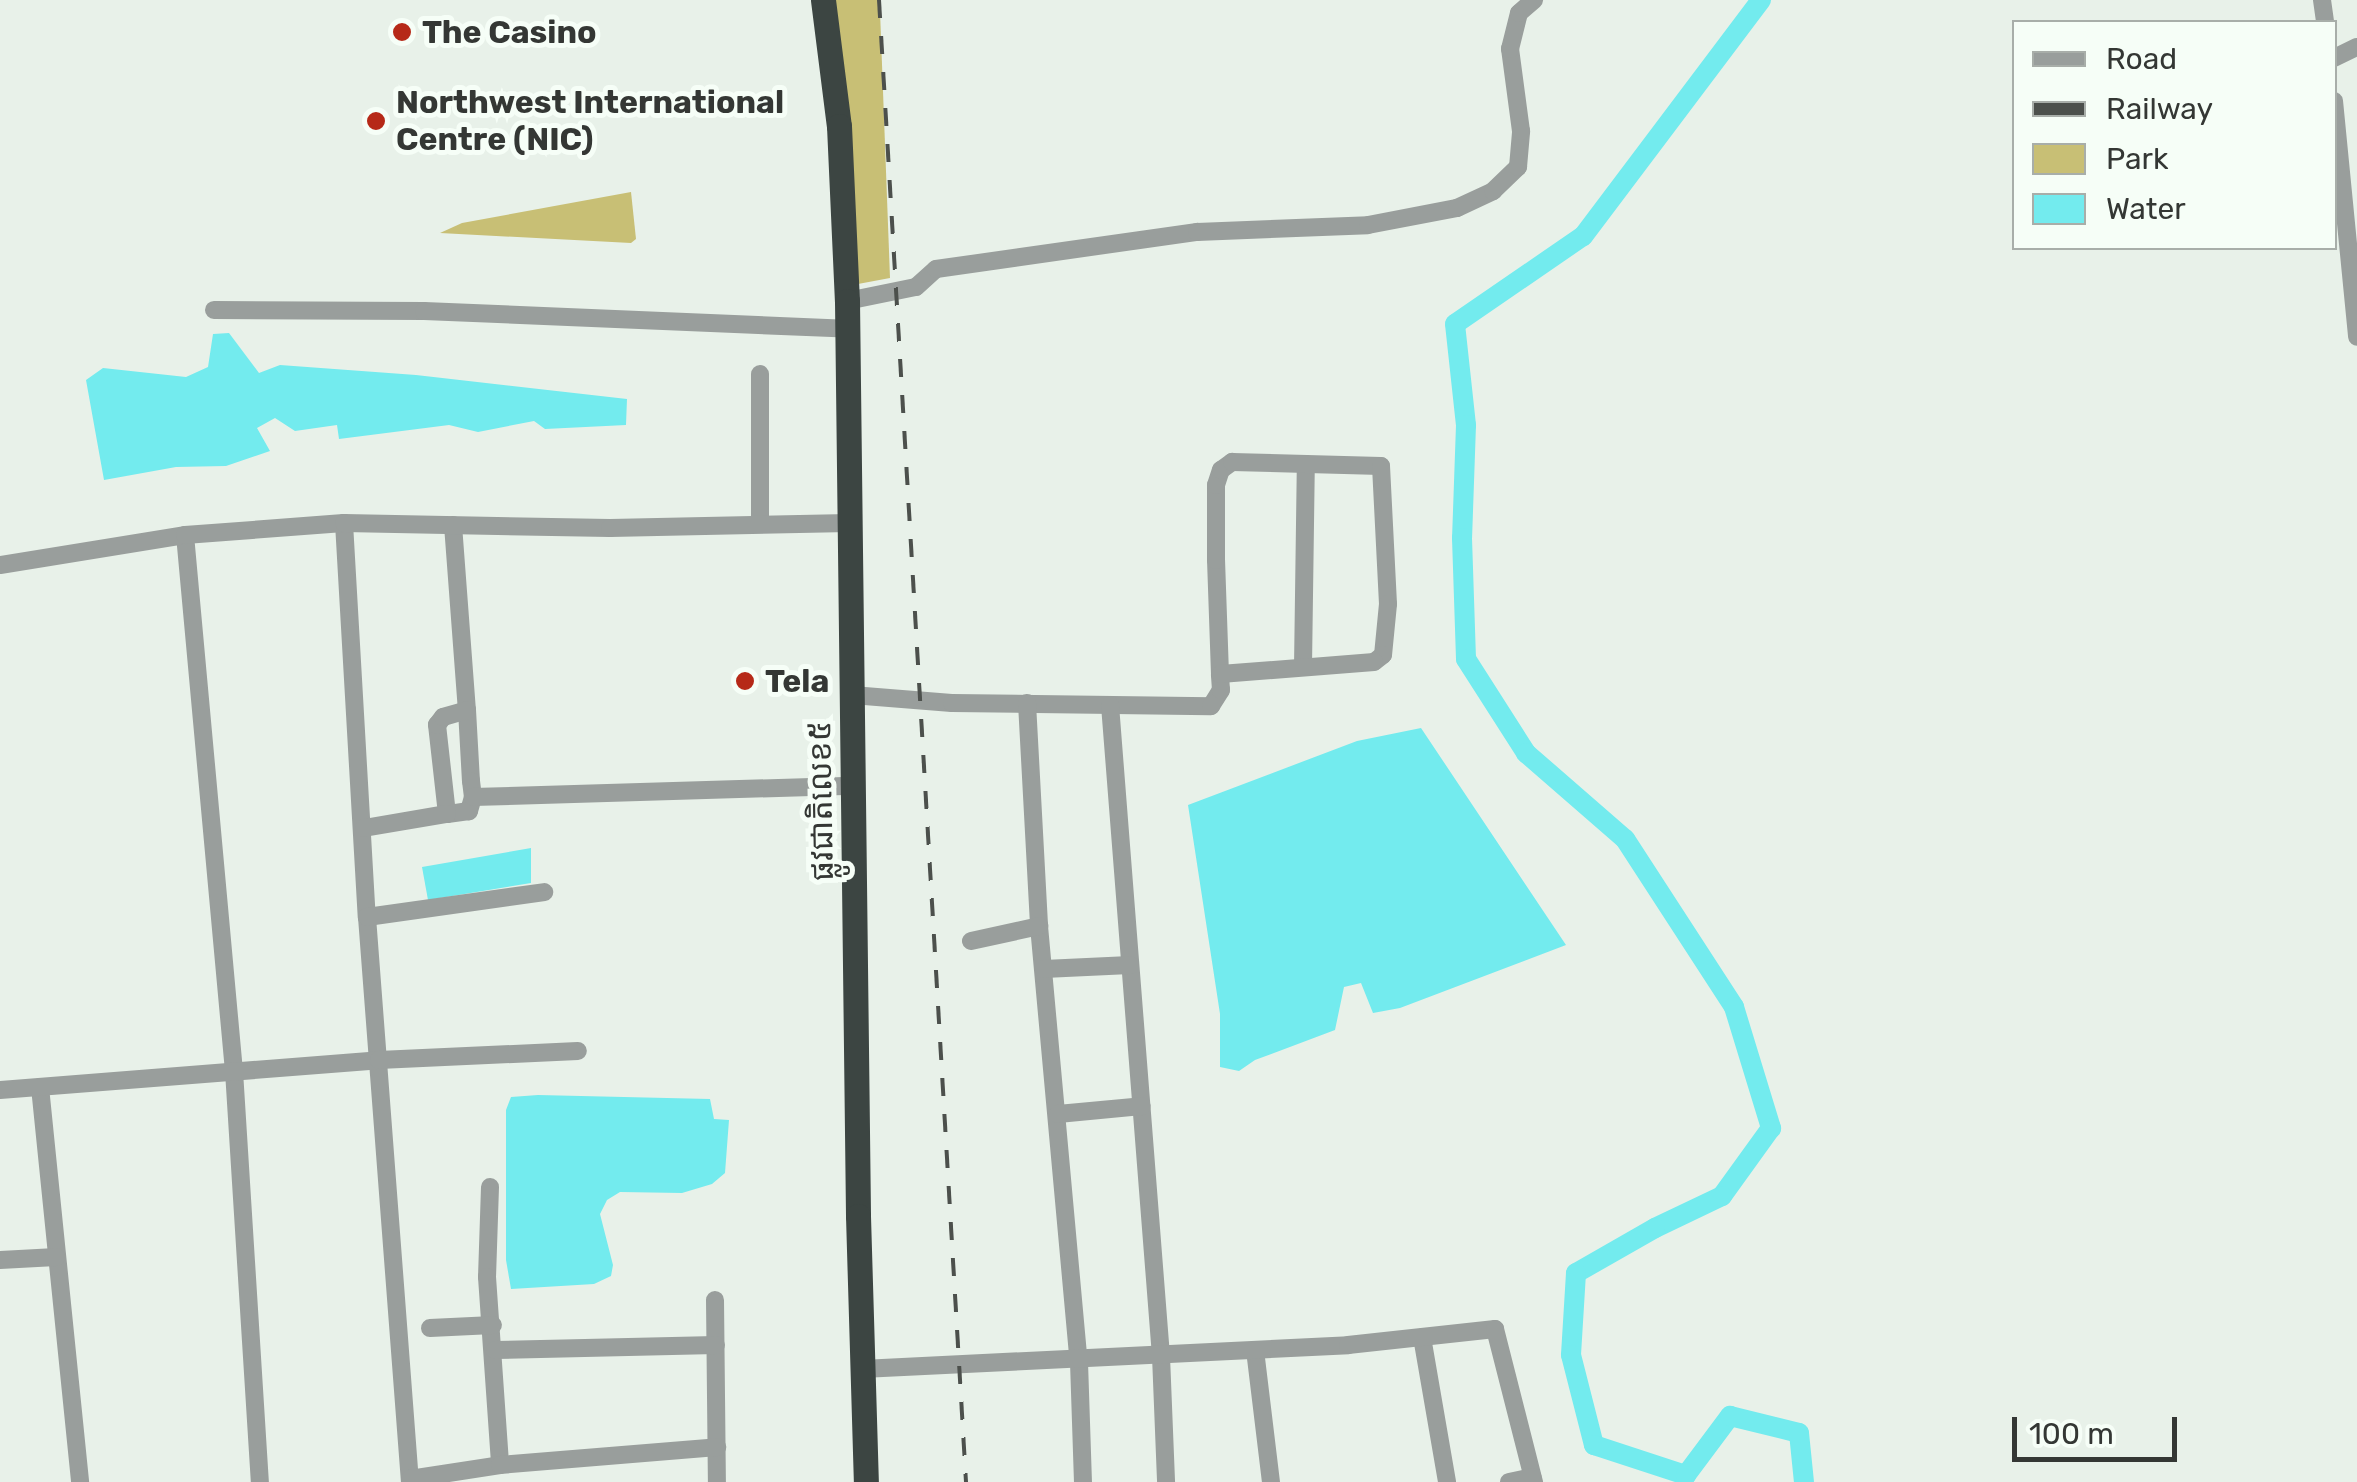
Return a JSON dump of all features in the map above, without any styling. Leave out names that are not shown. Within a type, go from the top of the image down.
[{"type":"highway","name":"ផ្លូវជាតិលេខ៥","points":[[823,0],[839,126],[847,301],[866,1482]]},
{"type":"street","points":[[847,301],[916,287],[936,269],[1197,232],[1368,225],[1456,208],[1493,191],[1518,167],[1521,132],[1510,49],[1519,12],[1534,0]]},
{"type":"street","points":[[2337,132],[2357,337]]},
{"type":"street","points":[[214,310],[424,312],[845,329]]},
{"type":"street","points":[[760,374],[760,524]]},
{"type":"street","points":[[852,695],[1211,706],[1219,700],[1220,674],[1218,476],[1232,462],[1376,464],[1385,470],[1388,604],[1382,655],[1374,662],[1220,674]]},
{"type":"street","points":[[1303,667],[1306,464]]},
{"type":"street","points":[[0,564],[185,535],[344,524],[848,523]]},
{"type":"street","points":[[344,524],[368,917],[410,1480],[500,1465],[717,1447]]},
{"type":"street","points":[[364,828],[468,811],[473,797],[452,525]]},
{"type":"street","points":[[185,535],[234,1072],[260,1482]]},
{"type":"street","points":[[1028,703],[1040,926],[1079,1362],[1083,1482]]},
{"type":"street","points":[[1110,705],[1161,1356],[1166,1482]]},
{"type":"street","points":[[446,814],[437,726],[443,717],[467,710]]},
{"type":"street","points":[[473,797],[853,786]]},
{"type":"street","points":[[368,917],[544,892]]},
{"type":"street","points":[[971,941],[1040,926]]},
{"type":"street","points":[[1044,969],[1130,965]]},
{"type":"street","points":[[0,1090],[379,1060],[578,1051]]},
{"type":"street","points":[[40,1087],[80,1482]]},
{"type":"street","points":[[1058,1114],[1142,1106]]},
{"type":"street","points":[[490,1187],[487,1277],[500,1465]]},
{"type":"street","points":[[0,1260],[56,1257]]},
{"type":"street","points":[[715,1300],[717,1482]]},
{"type":"street","points":[[430,1328],[493,1326]]},
{"type":"street","points":[[862,1369],[1079,1362],[1495,1329],[1533,1480],[1509,1482]]},
{"type":"street","points":[[1422,1337],[1448,1482]]},
{"type":"street","points":[[495,1350],[716,1345]]},
{"type":"street","points":[[1255,1350],[1271,1482]]},
{"type":"green space","points":[[833,0],[879,0],[880,11],[890,278],[858,284]]},
{"type":"green space","points":[[631,192],[636,239],[631,243],[440,233],[462,223]]},
{"type":"water","points":[[229,333],[259,373],[280,365],[416,375],[627,399],[626,425],[545,429],[534,421],[478,432],[449,425],[339,439],[337,425],[295,431],[275,418],[257,428],[270,451],[226,466],[176,467],[104,480],[86,380],[103,368],[186,377],[208,367],[213,334]]},
{"type":"water","points":[[1421,728],[1566,945],[1400,1008],[1373,1013],[1361,983],[1344,987],[1335,1030],[1255,1060],[1239,1071],[1220,1067],[1220,1014],[1188,805],[1357,741]]},
{"type":"water","points":[[531,848],[531,883],[428,900],[422,867]]},
{"type":"water","points":[[511,1097],[710,1099],[714,1119],[729,1120],[725,1173],[712,1184],[682,1193],[620,1192],[607,1200],[600,1214],[613,1265],[611,1276],[594,1284],[511,1289],[506,1260],[506,1110]]},
{"type":"waterway","points":[[1761,0],[1583,236],[1455,324],[1466,425],[1462,538],[1466,659],[1526,753],[1625,839],[1734,1007],[1771,1128],[1722,1196],[1576,1273],[1571,1355],[1594,1445],[1686,1475],[1730,1416],[1799,1433],[1804,1482]]},
{"type":"railway","points":[[879,0],[966,1482]]},
{"type":"place","name":"The Casino","points":[[402,32]]},
{"type":"place","name":"Northwest International Centre (NIC)","points":[[376,121]]},
{"type":"place","name":"Tela","points":[[745,681]]}]
